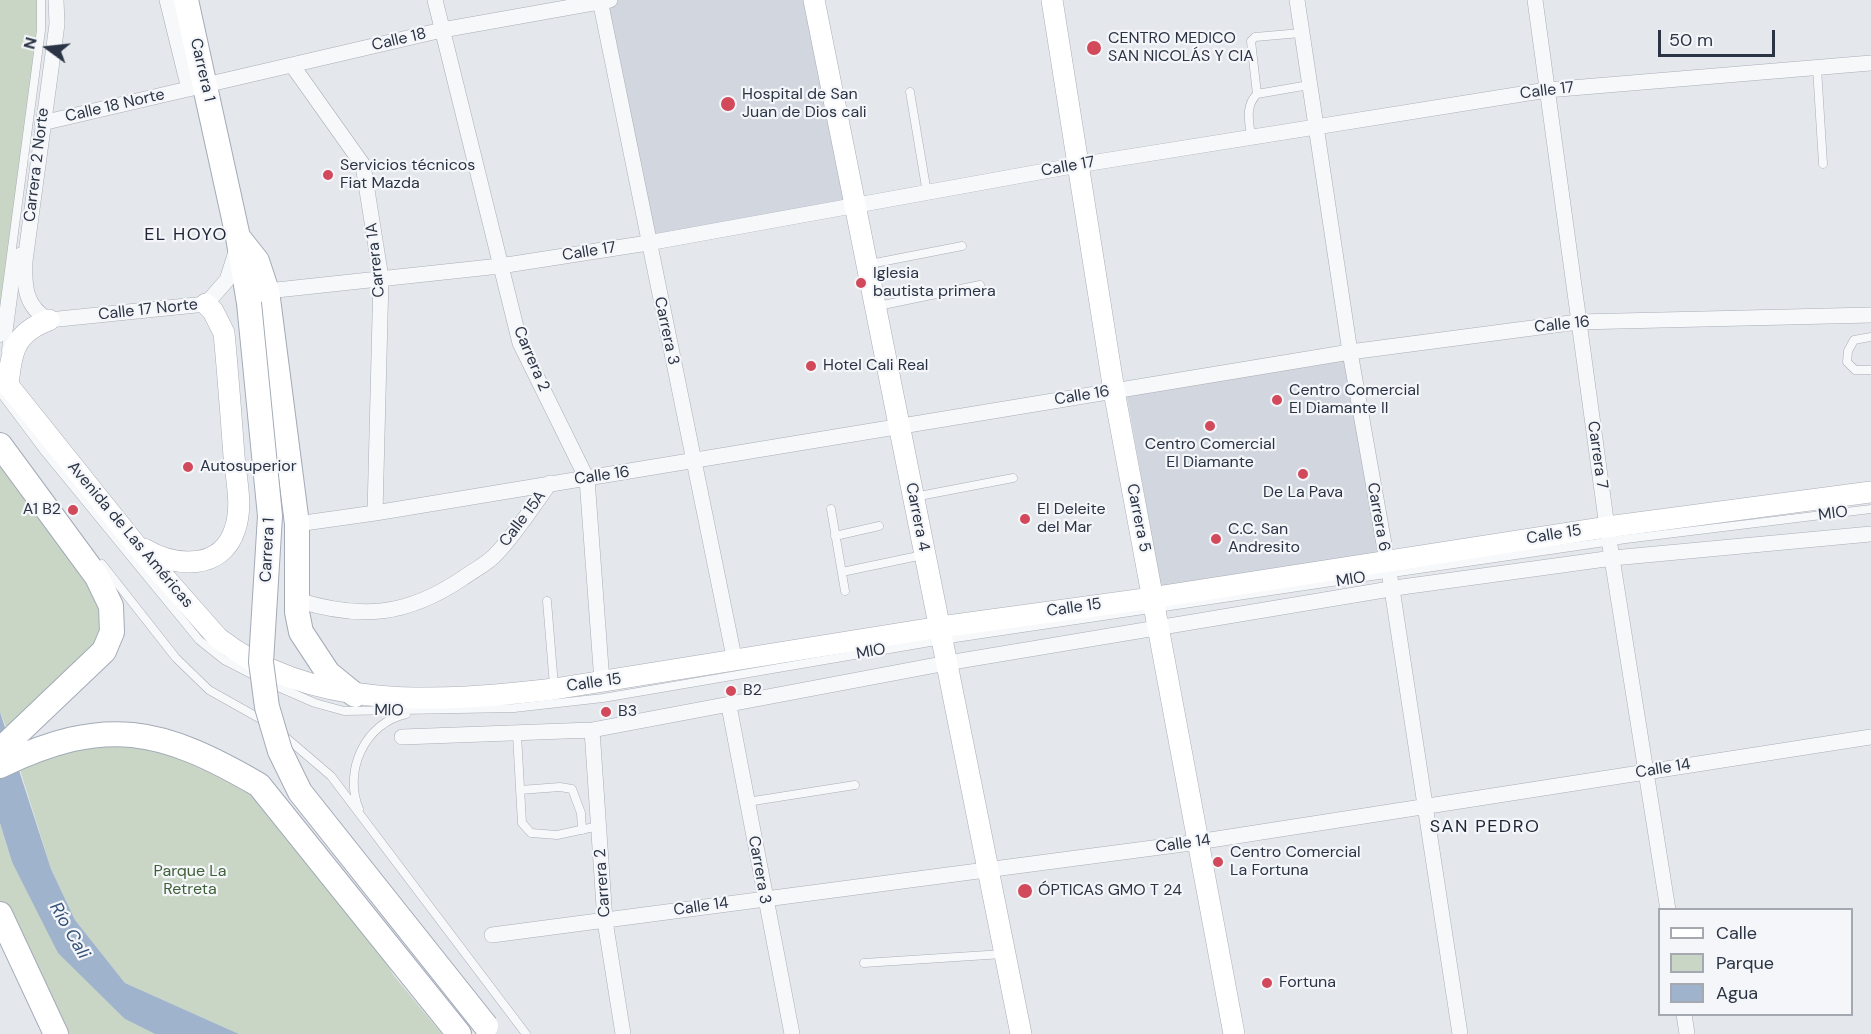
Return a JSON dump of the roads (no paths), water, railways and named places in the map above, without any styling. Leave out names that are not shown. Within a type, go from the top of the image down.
[{"type":"main road","name":"Carrera 1","points":[[186,0],[197,87],[238,237],[258,297],[270,516],[261,662],[267,707],[280,751],[300,792],[489,1030]]},
{"type":"main road","points":[[258,297],[297,524],[297,600],[301,632],[328,673],[355,695]]},
{"type":"main road","points":[[0,445],[97,577],[111,606],[112,632],[104,651],[0,750]]},
{"type":"main road","points":[[0,766],[38,747],[94,735],[148,736],[175,742],[259,785],[459,1034]]},
{"type":"main road","points":[[0,914],[56,1034]]},
{"type":"street","name":"Carrera 2 Norte","points":[[49,320],[40,315],[30,304],[24,281],[42,123],[57,24],[55,0]]},
{"type":"street","name":"Carrera 1","points":[[167,0],[197,87]]},
{"type":"street","name":"Carrera 2","points":[[435,0],[520,343],[587,478],[602,682]]},
{"type":"street","name":"Calle 18","points":[[197,87],[442,30],[604,0]]},
{"type":"street","name":"Carrera 3","points":[[604,0],[648,243],[735,662]]},
{"type":"street","name":"Carrera 4","points":[[814,0],[1021,1034]]},
{"type":"street","name":"Carrera 5","points":[[1052,0],[1114,391],[1234,1034]]},
{"type":"street","name":"Carrera 6","points":[[1297,0],[1350,352],[1389,574],[1460,1034]]},
{"type":"street","name":"Carrera 7","points":[[1535,0],[1609,534],[1668,908]]},
{"type":"street","name":"Calle 17","points":[[258,297],[381,278],[500,266],[648,243],[1078,165],[1316,125],[1547,90],[1871,63]]},
{"type":"street","name":"Carrera 1A","points":[[292,65],[363,165],[381,278],[375,513]]},
{"type":"street","name":"Calle 18 Norte","points":[[42,123],[197,87]]},
{"type":"street","name":"Calle 17 Norte","points":[[49,320],[207,304],[227,280],[233,267],[238,237]]},
{"type":"street","points":[[136,544],[167,561],[198,562],[223,550],[236,528],[238,497],[224,333],[207,304]]},
{"type":"street","name":"Calle 16","points":[[297,524],[1350,352],[1578,322],[1871,315]]},
{"type":"street","points":[[2,385],[18,342],[35,325],[49,320]]},
{"type":"street","name":"Avenida de Las Américas","points":[[2,385],[136,544],[219,638],[233,650],[278,674]]},
{"type":"street","name":"Calle 15A","points":[[297,600],[344,612],[371,614],[393,611],[442,592],[496,555],[550,483]]},
{"type":"street","name":"Calle 15","points":[[278,674],[355,695],[420,697],[554,689],[941,633],[1155,612],[1389,574],[1609,534],[1871,492]]},
{"type":"street","name":"Calle 15","points":[[402,737],[517,735],[592,730],[729,706],[947,663],[1155,612],[1389,574],[1613,558],[1871,534]]},
{"type":"street","name":"Carrera 3","points":[[729,706],[792,1034]]},
{"type":"street","name":"Carrera 2","points":[[592,730],[605,921],[623,1034]]},
{"type":"street","name":"Calle 14","points":[[492,935],[1198,842],[1871,737]]},
{"type":"street","points":[[1684,1016],[1688,1034]]},
{"type":"lane","points":[[0,338],[41,30],[41,0]]},
{"type":"lane","points":[[2,385],[55,0]]},
{"type":"lane","points":[[1251,136],[1248,111],[1257,94],[1251,40],[1255,37],[1301,33]]},
{"type":"lane","points":[[1817,68],[1822,164]]},
{"type":"lane","points":[[1257,94],[1309,85]]},
{"type":"lane","points":[[910,92],[927,193]]},
{"type":"lane","points":[[868,264],[962,246]]},
{"type":"lane","points":[[877,306],[980,285]]},
{"type":"lane","points":[[1871,337],[1854,340],[1848,351],[1847,362],[1855,370],[1871,370]]},
{"type":"lane","name":"MIO","points":[[2,385],[24,426],[199,640],[224,660],[291,694],[344,711],[419,712],[514,708],[603,698],[941,633]]},
{"type":"lane","points":[[0,433],[70,524]]},
{"type":"lane","points":[[912,497],[1013,478]]},
{"type":"lane","points":[[831,509],[845,591]]},
{"type":"lane","name":"MIO","points":[[1609,534],[1871,509]]},
{"type":"lane","points":[[836,536],[879,526]]},
{"type":"lane","points":[[842,572],[924,555]]},
{"type":"lane","points":[[99,560],[176,658],[209,690],[282,734],[331,776],[526,1034]]},
{"type":"lane","points":[[547,601],[554,689]]},
{"type":"lane","points":[[364,818],[354,789],[357,759],[366,741],[381,726],[399,716],[419,712]]},
{"type":"lane","points":[[517,735],[522,823],[531,833],[557,835],[599,826]]},
{"type":"lane","points":[[747,802],[855,785]]},
{"type":"lane","points":[[520,790],[560,786],[572,789],[581,813],[582,830]]},
{"type":"lane","points":[[864,963],[1005,954]]},
{"type":"water","name":"Río Cali","points":[[0,712],[51,869],[75,920],[125,983],[239,1034],[155,1034],[125,1019],[58,953],[12,862],[0,823]]},
{"type":"place","name":"CENTRO MEDICO SAN NICOLÁS Y CIA","points":[[1094,48]]},
{"type":"place","name":"Hospital de San Juan de Dios cali","points":[[728,104]]},
{"type":"place","name":"Servicios técnicos Fiat Mazda","points":[[328,175]]},
{"type":"place","name":"Iglesia bautista primera","points":[[861,283]]},
{"type":"place","name":"Hotel Cali Real","points":[[811,366]]},
{"type":"place","name":"Centro Comercial El Diamante II","points":[[1277,400]]},
{"type":"place","name":"Centro Comercial El Diamante","points":[[1210,426]]},
{"type":"place","name":"Autosuperior","points":[[188,467]]},
{"type":"place","name":"De La Pava","points":[[1303,474]]},
{"type":"place","name":"A1 B2","points":[[73,510]]},
{"type":"place","name":"El Deleite del Mar","points":[[1025,519]]},
{"type":"place","name":"C.C. San Andresito","points":[[1216,539]]},
{"type":"place","name":"B2","points":[[731,691]]},
{"type":"place","name":"B3","points":[[606,712]]},
{"type":"place","name":"Centro Comercial La Fortuna","points":[[1218,862]]},
{"type":"place","name":"ÓPTICAS GMO T 24","points":[[1025,891]]},
{"type":"place","name":"Fortuna","points":[[1267,983]]},
{"type":"district","name":"EL HOYO","points":[[186,235]]},
{"type":"district","name":"SAN PEDRO","points":[[1485,827]]},
{"type":"park label","name":"Parque La Retreta","points":[[190,881]]}]
